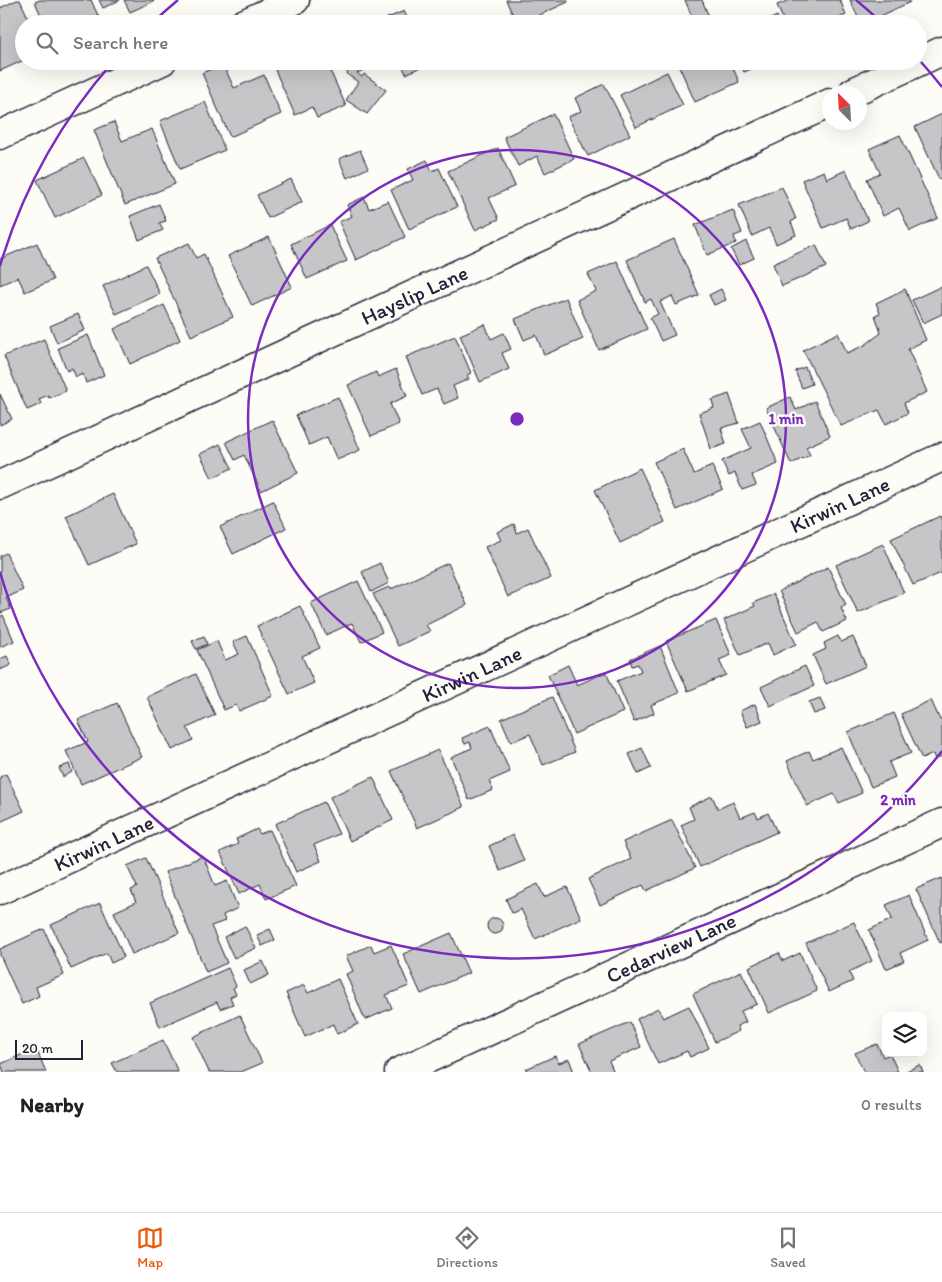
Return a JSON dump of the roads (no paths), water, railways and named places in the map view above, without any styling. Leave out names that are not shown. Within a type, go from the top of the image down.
[{"type":"street","points":[[262,15],[295,0]]},
{"type":"street","points":[[927,59],[942,52]]},
{"type":"street","points":[[0,135],[142,70]]},
{"type":"street","points":[[867,86],[902,70]]},
{"type":"street","name":"Hayslip Lane","points":[[0,485],[822,107]]},
{"type":"street","name":"Kirwin Lane","points":[[0,890],[942,457]]},
{"type":"street","name":"Cedarview Lane","points":[[399,1072],[942,823]]}]
